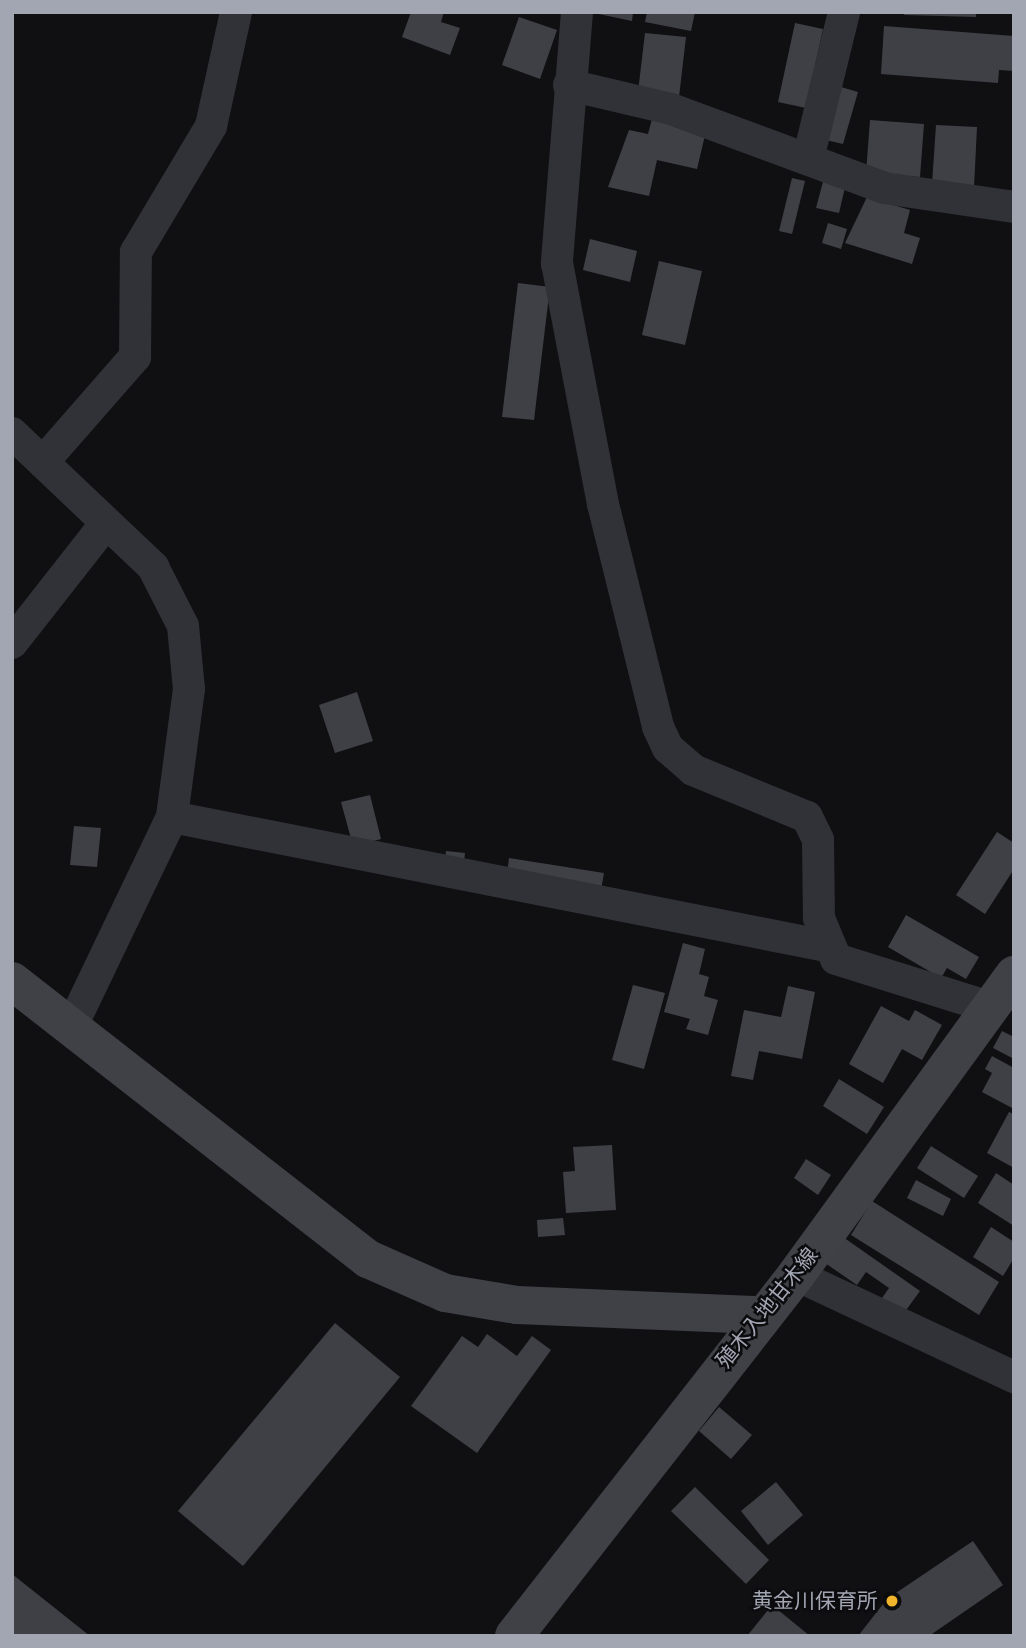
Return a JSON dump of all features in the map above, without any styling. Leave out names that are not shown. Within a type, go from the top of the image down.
[{"type":"street","points":[[43,463],[135,356],[136,252],[211,126],[236,12]]},
{"type":"street","points":[[577,12],[569,85],[557,263],[603,504],[658,727],[668,748],[693,769],[807,817],[818,840],[826,946],[836,959],[989,1007]]},
{"type":"street","points":[[808,159],[844,12]]},
{"type":"street","points":[[569,85],[671,109],[884,188],[1014,207]]},
{"type":"street","points":[[12,433],[153,567],[183,626],[189,689],[172,817],[72,1026]]},
{"type":"street","points":[[12,643],[106,523]]},
{"type":"street","points":[[172,817],[826,946]]},
{"type":"street","name":"殖木入地甘木線","points":[[514,1636],[759,1315],[796,1275],[1014,975]]},
{"type":"street","points":[[12,981],[368,1259],[445,1293],[517,1305],[759,1315]]},
{"type":"street","points":[[796,1275],[1014,1377]]},
{"type":"building","points":[[411,12],[444,12],[441,22],[460,28],[450,55],[402,37]]},
{"type":"building","points":[[589,12],[633,12],[632,21]]},
{"type":"building","points":[[647,12],[695,12],[691,31],[645,22]]},
{"type":"building","points":[[904,12],[976,12],[976,17],[904,15]]},
{"type":"building","points":[[519,17],[557,30],[540,79],[502,65]]},
{"type":"building","points":[[795,23],[823,29],[806,108],[778,102]]},
{"type":"building","points":[[884,26],[1014,36],[1014,71],[999,70],[998,83],[881,74]]},
{"type":"building","points":[[645,33],[686,37],[679,97],[638,92]]},
{"type":"building","points":[[841,87],[858,92],[843,144],[826,140]]},
{"type":"building","points":[[653,115],[707,127],[697,169],[657,160],[649,196],[608,187],[629,130],[648,134]]},
{"type":"building","points":[[870,120],[924,124],[920,177],[866,173]]},
{"type":"building","points":[[936,125],[977,127],[974,187],[932,184]]},
{"type":"building","points":[[792,178],[805,181],[792,234],[779,231]]},
{"type":"building","points":[[824,178],[846,183],[839,213],[816,208]]},
{"type":"building","points":[[867,197],[910,210],[904,233],[920,238],[912,264],[845,243]]},
{"type":"building","points":[[828,223],[847,229],[841,249],[822,243]]},
{"type":"building","points":[[590,239],[637,251],[630,282],[583,270]]},
{"type":"building","points":[[659,261],[702,271],[685,345],[642,335]]},
{"type":"building","points":[[518,283],[550,287],[534,420],[502,417]]},
{"type":"building","points":[[357,692],[373,741],[335,753],[319,705]]},
{"type":"building","points":[[370,795],[381,839],[353,846],[341,802]]},
{"type":"building","points":[[74,826],[101,828],[97,867],[70,865]]},
{"type":"building","points":[[997,832],[1014,843],[1014,869],[985,914],[956,895]]},
{"type":"building","points":[[446,851],[465,853],[463,870],[444,868]]},
{"type":"building","points":[[509,858],[604,873],[600,896],[506,882]]},
{"type":"building","points":[[906,915],[979,957],[966,979],[947,968],[941,978],[888,947]]},
{"type":"building","points":[[683,943],[705,949],[699,974],[709,977],[704,996],[718,1000],[708,1035],[686,1029],[690,1019],[664,1012]]},
{"type":"building","points":[[633,985],[665,993],[644,1069],[612,1060]]},
{"type":"building","points":[[788,986],[815,992],[802,1059],[759,1051],[753,1080],[731,1076],[744,1010],[781,1017]]},
{"type":"building","points":[[881,1006],[909,1021],[915,1010],[942,1025],[922,1060],[902,1049],[883,1083],[849,1064]]},
{"type":"building","points":[[1002,1031],[1014,1037],[1014,1059],[993,1048]]},
{"type":"building","points":[[992,1056],[1014,1068],[1012,1108],[982,1092],[992,1073],[985,1069]]},
{"type":"building","points":[[839,1079],[884,1107],[867,1134],[823,1106]]},
{"type":"building","points":[[1009,1112],[1014,1114],[1014,1168],[987,1153]]},
{"type":"building","points":[[612,1145],[616,1210],[566,1213],[563,1172],[575,1171],[573,1147]]},
{"type":"building","points":[[931,1146],[978,1176],[964,1198],[917,1168]]},
{"type":"building","points":[[806,1159],[831,1175],[818,1195],[794,1178]]},
{"type":"building","points":[[996,1173],[1014,1185],[1014,1226],[978,1203]]},
{"type":"building","points":[[916,1180],[951,1199],[943,1216],[907,1198]]},
{"type":"building","points":[[872,1201],[999,1282],[979,1315],[851,1235]]},
{"type":"building","points":[[563,1218],[565,1235],[538,1237],[537,1220]]},
{"type":"building","points":[[991,1227],[1014,1242],[1014,1258],[1003,1276],[973,1257]]},
{"type":"building","points":[[843,1237],[920,1291],[904,1313],[882,1298],[889,1288],[866,1272],[857,1285],[825,1263]]},
{"type":"building","points":[[335,1323],[400,1377],[243,1566],[178,1511]]},
{"type":"building","points":[[487,1334],[517,1356],[532,1336],[551,1350],[477,1453],[411,1406],[462,1336],[478,1347]]},
{"type":"building","points":[[719,1407],[752,1435],[731,1459],[699,1431]]},
{"type":"building","points":[[776,1482],[803,1515],[768,1545],[741,1511]]},
{"type":"building","points":[[695,1487],[769,1560],[746,1584],[671,1511]]},
{"type":"building","points":[[973,1541],[1003,1585],[929,1636],[858,1636],[887,1599]]},
{"type":"building","points":[[12,1574],[90,1636],[12,1636]]},
{"type":"building","points":[[772,1605],[810,1636],[747,1636]]},
{"type":"place","name":"黄金川保育所","points":[[892,1601]]}]
